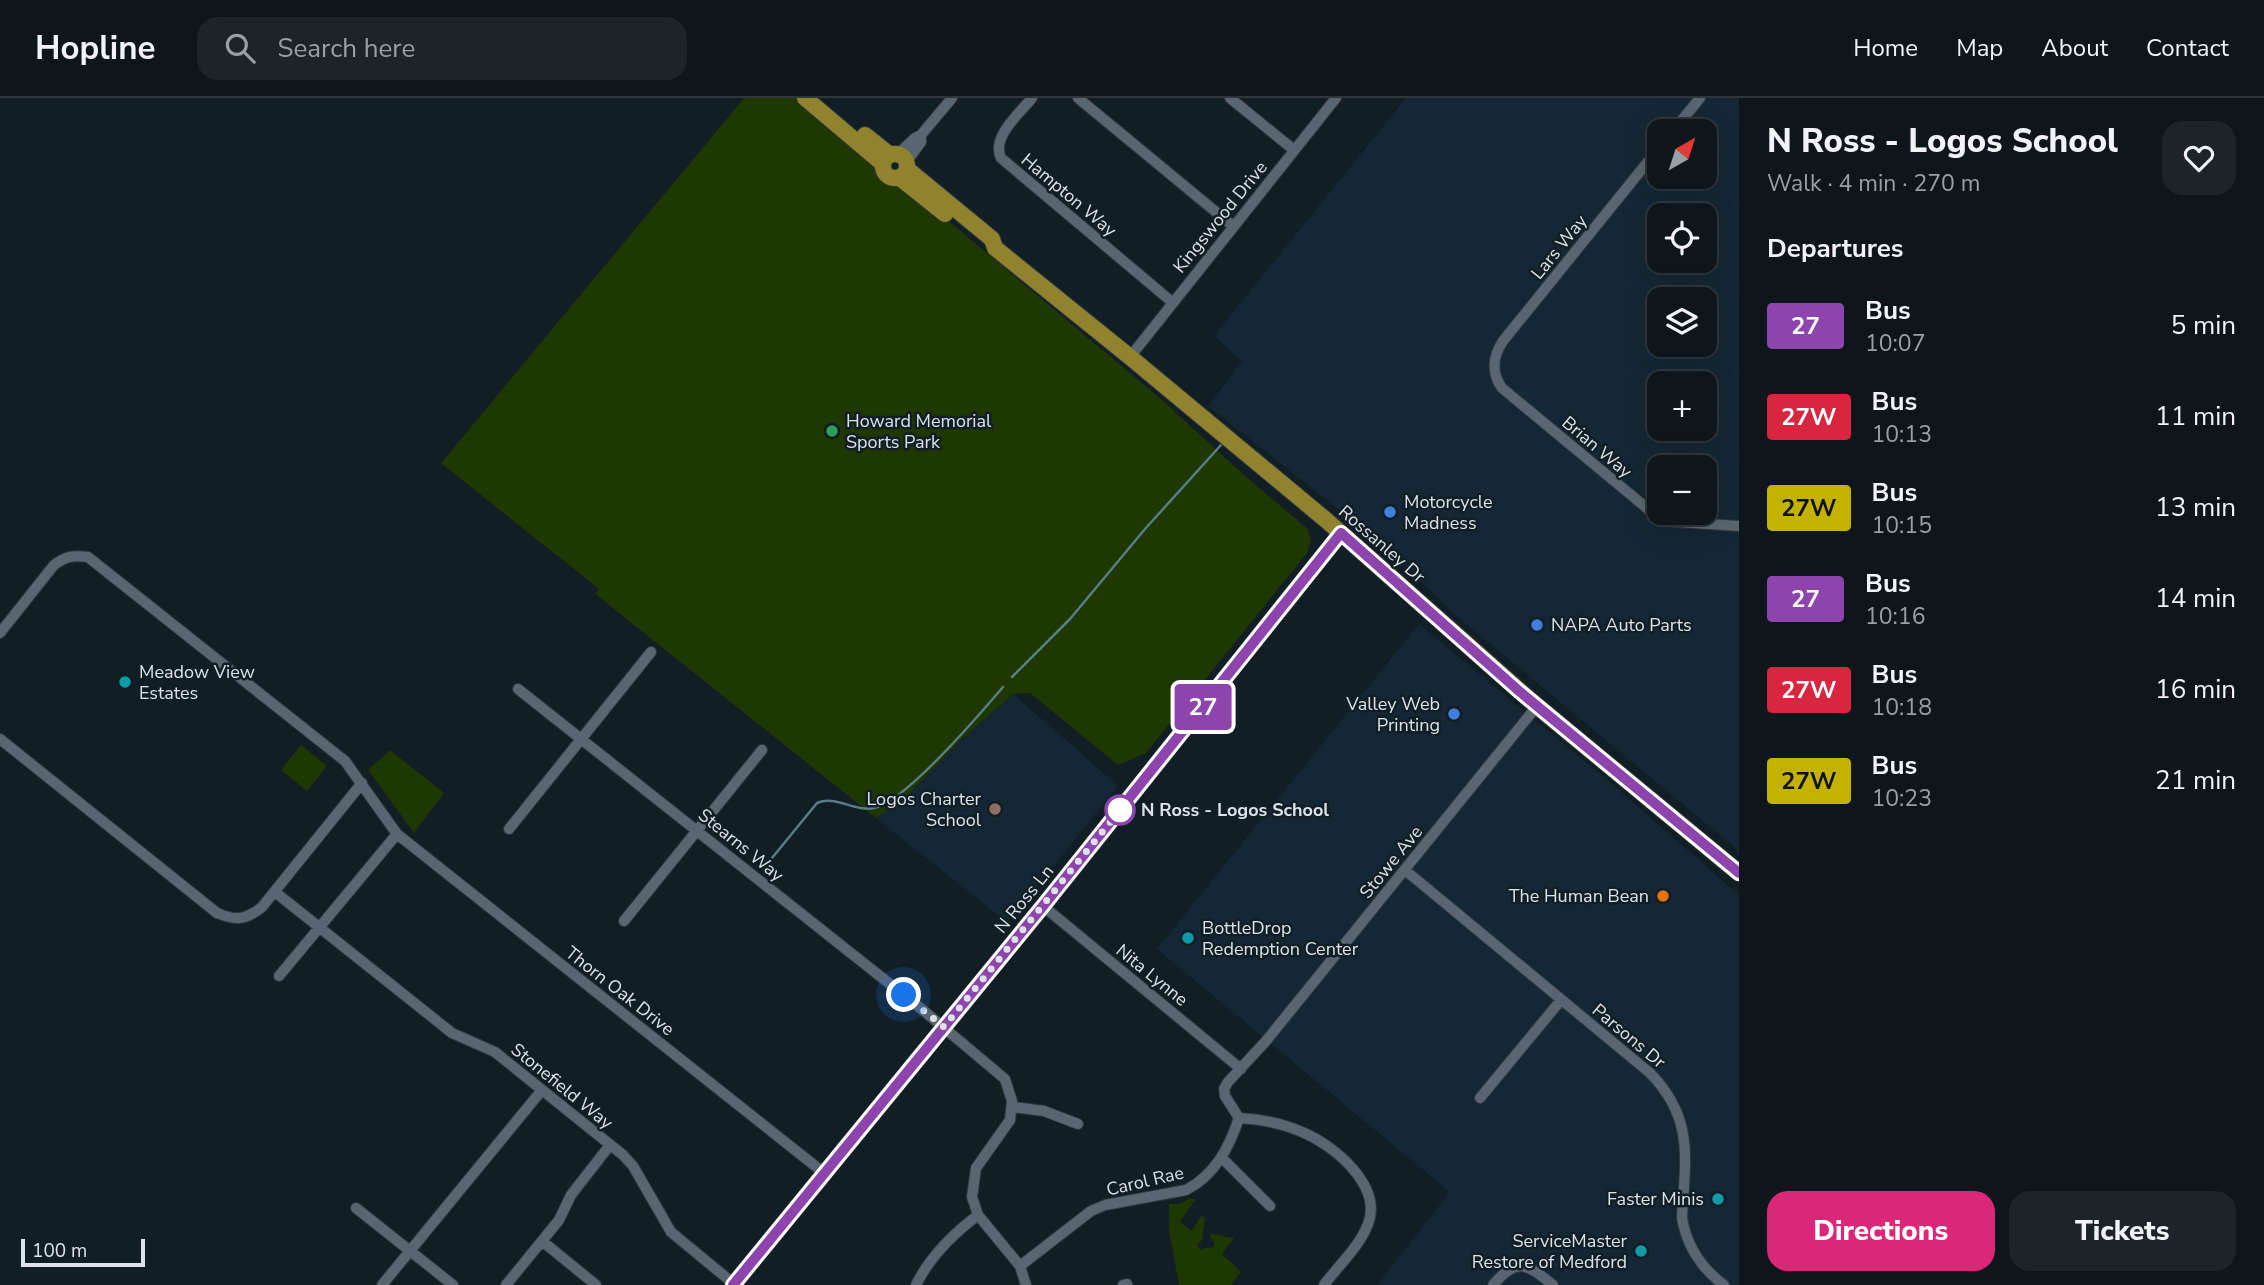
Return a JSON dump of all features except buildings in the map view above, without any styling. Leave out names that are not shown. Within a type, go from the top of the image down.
[{"type":"main road","points":[[805,98],[898,163]]},
{"type":"main road","points":[[820,98],[898,163]]},
{"type":"main road","name":"Rossanley Dr","points":[[898,163],[986,248],[995,248],[1130,357],[1341,533],[1537,706],[1739,873]]},
{"type":"main road","name":"N Ross Ln","points":[[733,1284],[1043,906],[1341,533]]},
{"type":"street","points":[[898,163],[920,142],[921,135],[952,98]]},
{"type":"street","name":"Hampton Way","points":[[1032,98],[1001,137],[998,150],[1002,158],[1172,302]]},
{"type":"street","points":[[1078,98],[1233,226]]},
{"type":"street","points":[[1230,98],[1294,150]]},
{"type":"street","name":"Kingswood Drive","points":[[1130,357],[1336,98]]},
{"type":"street","points":[[1683,119],[1700,98]]},
{"type":"street","name":"Lars Way","points":[[1495,370],[1495,356],[1503,341],[1647,163]]},
{"type":"street","name":"Brian Way","points":[[1495,370],[1502,388],[1654,514],[1668,521],[1739,526]]},
{"type":"street","name":"Thorn Oak Drive","points":[[0,632],[54,565],[75,555],[88,557],[345,761],[397,834],[824,1173]]},
{"type":"street","points":[[509,829],[651,652]]},
{"type":"street","name":"Stearns Way","points":[[518,689],[944,1027],[1005,1079],[1011,1092],[1013,1107]]},
{"type":"street","name":"Stowe Ave","points":[[1241,1069],[1537,706]]},
{"type":"street","points":[[0,739],[217,913],[230,919],[242,920],[262,907],[362,783]]},
{"type":"street","points":[[624,921],[762,750]]},
{"type":"street","points":[[279,976],[397,834]]},
{"type":"street","name":"Parsons Dr","points":[[1405,870],[1650,1073],[1665,1089],[1676,1107],[1684,1132],[1684,1230],[1696,1257],[1710,1274],[1724,1285]]},
{"type":"street","name":"Stonefield Way","points":[[275,892],[452,1032],[495,1052],[610,1145],[633,1166],[671,1232],[733,1284]]},
{"type":"street","name":"Nita Lynne","points":[[1043,906],[1241,1069]]},
{"type":"street","points":[[1480,1098],[1561,1000]]},
{"type":"street","points":[[1241,1069],[1224,1089],[1225,1096],[1240,1118],[1300,1131],[1333,1152],[1355,1171],[1367,1191],[1371,1203],[1368,1224],[1324,1285]]},
{"type":"street","points":[[382,1285],[542,1090]]},
{"type":"street","points":[[1026,1285],[1020,1266],[978,1215],[972,1197],[973,1176],[985,1153],[1010,1120],[1013,1107],[1044,1111],[1078,1124]]},
{"type":"street","name":"Carol Rae","points":[[1020,1266],[1091,1212],[1105,1205],[1186,1190],[1203,1179],[1222,1158],[1240,1118]]},
{"type":"street","points":[[506,1285],[559,1220],[571,1195],[610,1145]]},
{"type":"street","points":[[1222,1158],[1270,1206]]},
{"type":"street","points":[[356,1208],[453,1285]]},
{"type":"street","points":[[916,1285],[941,1247],[978,1215]]},
{"type":"street","points":[[542,1241],[596,1285]]},
{"type":"street","points":[[1493,1285],[1511,1267],[1529,1266],[1553,1285]]},
{"type":"shaded area","points":[[1406,98],[1739,98],[1739,851],[1452,612],[1385,546],[1208,406],[1242,361],[1214,336]]},
{"type":"shaded area","points":[[1419,624],[1612,784],[1739,895],[1739,1285],[1377,1285],[1450,1192],[1157,949]]},
{"type":"shaded area","name":"Logos Charter School","points":[[1013,694],[1117,787],[1008,923],[876,818],[903,800],[959,742]]},
{"type":"green space","name":"Howard Memorial Sports Park","points":[[744,98],[802,98],[1161,399],[1308,529],[1311,541],[1307,553],[1146,753],[1118,765],[1030,693],[1013,694],[959,742],[903,800],[876,818],[595,594],[599,589],[441,463]]},
{"type":"green space","points":[[301,745],[327,766],[307,791],[281,770]]},
{"type":"green space","points":[[390,750],[444,793],[414,833],[368,770]]},
{"type":"green space","points":[[1191,1198],[1195,1200],[1180,1222],[1191,1231],[1202,1215],[1205,1218],[1202,1240],[1197,1245],[1200,1249],[1214,1247],[1211,1234],[1234,1238],[1222,1254],[1241,1272],[1231,1285],[1179,1285],[1169,1230],[1169,1204],[1179,1204]]},
{"type":"waterway","points":[[1012,677],[1070,619],[1145,529],[1221,445]]},
{"type":"waterway","points":[[763,869],[817,803],[831,801],[859,808],[874,808],[904,790],[942,755],[1003,687]]},
{"type":"bus line","name":"27","points":[[733,1285],[1043,906],[1341,533],[1519,691],[1739,873]]},
{"type":"place","name":"Howard Memorial Sports Park","points":[[832,431]]},
{"type":"place","name":"Motorcycle Madness","points":[[1390,512]]},
{"type":"place","name":"NAPA Auto Parts","points":[[1537,625]]},
{"type":"place","name":"Meadow View Estates","points":[[125,682]]},
{"type":"place","name":"Valley Web Printing","points":[[1454,714]]},
{"type":"place","name":"Logos Charter School","points":[[995,809]]},
{"type":"place","name":"N Ross - Logos School","points":[[1120,810]]},
{"type":"place","name":"The Human Bean","points":[[1663,896]]},
{"type":"place","name":"BottleDrop Redemption Center","points":[[1188,938]]},
{"type":"place","name":"Faster Minis","points":[[1718,1199]]},
{"type":"place","name":"ServiceMaster Restore of Medford","points":[[1641,1251]]},
{"type":"route","points":[[904,995],[944,1027],[1120,810]]}]
